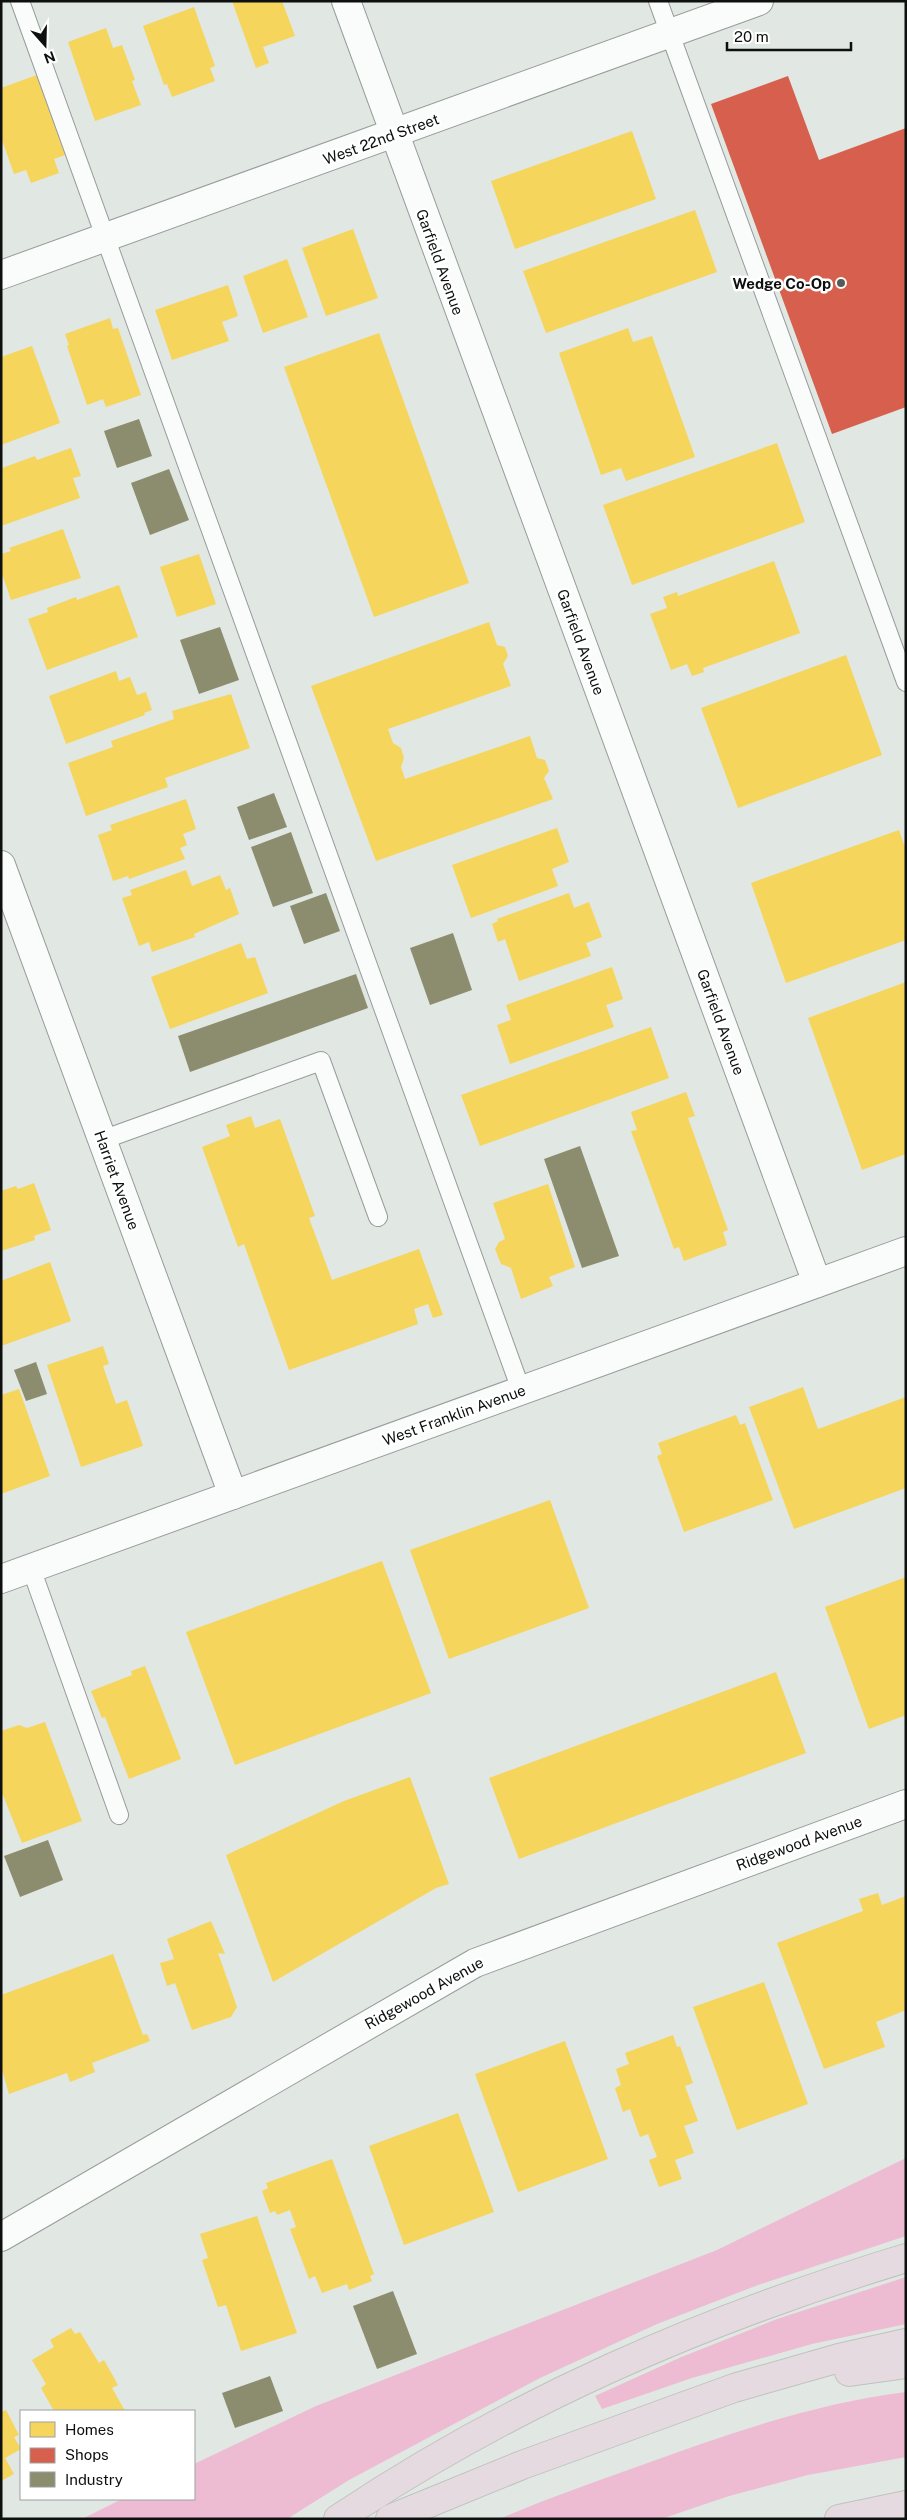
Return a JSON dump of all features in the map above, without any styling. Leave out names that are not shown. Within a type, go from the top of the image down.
[{"type":"highway","points":[[338,2519],[407,2474],[487,2427],[589,2378],[748,2310],[906,2258]]},
{"type":"highway","points":[[390,2519],[522,2465],[734,2388],[839,2358],[906,2343]]},
{"type":"highway","points":[[632,2425],[743,2393],[844,2373],[906,2364]]},
{"type":"highway","points":[[839,2519],[906,2505]]},
{"type":"street","name":"Garfield Avenue","points":[[346,1],[817,1283]]},
{"type":"street","name":"West 22nd Street","points":[[1,275],[394,135],[759,1]]},
{"type":"street","name":"Harriet Avenue","points":[[1,865],[233,1495]]},
{"type":"street","name":"West Franklin Avenue","points":[[1,1579],[906,1251]]},
{"type":"street","name":"Ridgewood Avenue","points":[[1,2237],[475,1962],[906,1804]]},
{"type":"lane","points":[[20,1],[522,1390]]},
{"type":"lane","points":[[658,1],[906,682]]},
{"type":"lane","points":[[102,1140],[321,1061],[378,1217]]},
{"type":"lane","points":[[31,1568],[119,1815]]},
{"type":"shaded area","points":[[906,2158],[906,2236],[758,2285],[657,2324],[540,2378],[349,2480],[287,2519],[82,2519],[120,2500],[195,2500],[195,2464],[316,2406],[717,2250]]},
{"type":"shaded area","points":[[906,2277],[906,2324],[812,2344],[692,2378],[602,2409],[595,2396],[679,2358],[777,2319]]},
{"type":"shaded area","points":[[906,2392],[906,2457],[808,2475],[729,2496],[661,2519],[499,2519],[588,2484],[739,2431],[839,2404]]},
{"type":"building: Homes","points":[[232,1],[282,1],[295,36],[263,47],[269,63],[256,68]]},
{"type":"building: Homes","points":[[194,7],[215,66],[210,68],[215,81],[172,97],[167,84],[164,85],[143,26]]},
{"type":"building: Homes","points":[[106,28],[113,48],[122,45],[135,80],[132,81],[141,105],[95,121],[68,42]]},
{"type":"building: Homes","points":[[37,75],[65,155],[54,159],[59,173],[31,183],[26,170],[14,174],[1,137],[1,88]]},
{"type":"building: Homes","points":[[632,131],[656,199],[515,249],[491,181]]},
{"type":"building: Homes","points":[[695,210],[717,272],[546,333],[523,271]]},
{"type":"building: Homes","points":[[353,229],[378,298],[326,316],[302,248]]},
{"type":"building: Homes","points":[[287,259],[308,317],[263,333],[243,276]]},
{"type":"building: Homes","points":[[228,285],[238,316],[222,322],[229,341],[172,360],[155,310]]},
{"type":"building: Homes","points":[[110,318],[113,329],[118,328],[141,395],[106,407],[103,399],[87,405],[67,346],[69,345],[65,334]]},
{"type":"building: Homes","points":[[628,328],[633,342],[652,336],[695,457],[626,481],[621,468],[601,475],[559,353]]},
{"type":"building: Homes","points":[[379,333],[469,583],[374,617],[284,367]]},
{"type":"building: Homes","points":[[32,346],[60,423],[1,445],[1,357]]},
{"type":"building: Homes","points":[[777,443],[805,522],[632,585],[603,505]]},
{"type":"building: Homes","points":[[71,448],[81,476],[73,478],[80,498],[1,526],[2,468],[35,456],[37,460]]},
{"type":"building: Homes","points":[[63,529],[81,578],[11,600],[1,571],[1,554],[11,551],[9,548]]},
{"type":"building: Homes","points":[[199,554],[216,604],[177,617],[160,567]]},
{"type":"building: Homes","points":[[774,561],[800,633],[703,668],[704,672],[692,676],[687,664],[671,670],[650,614],[667,608],[663,597],[677,592],[678,596]]},
{"type":"building: Homes","points":[[119,585],[138,637],[47,670],[28,619],[48,612],[47,608],[76,597],[77,600]]},
{"type":"building: Homes","points":[[489,622],[497,645],[505,647],[508,656],[503,664],[511,686],[388,729],[393,743],[401,748],[404,758],[401,767],[405,779],[530,736],[537,758],[545,760],[549,771],[544,778],[553,799],[376,861],[311,686]]},
{"type":"building: Homes","points":[[846,655],[882,755],[738,808],[701,708]]},
{"type":"building: Homes","points":[[116,671],[119,681],[130,677],[137,695],[146,692],[152,710],[144,713],[145,715],[66,744],[49,696]]},
{"type":"building: Homes","points":[[231,694],[250,748],[165,778],[168,787],[86,816],[68,763],[113,747],[111,741],[174,719],[172,711]]},
{"type":"building: Homes","points":[[186,799],[196,829],[183,834],[187,845],[180,848],[185,859],[129,879],[128,876],[113,881],[98,835],[112,830],[110,825]]},
{"type":"building: Homes","points":[[557,828],[569,862],[552,869],[558,886],[471,918],[452,865]]},
{"type":"building: Homes","points":[[899,830],[906,850],[906,940],[786,983],[751,883]]},
{"type":"building: Homes","points":[[186,870],[192,886],[220,875],[226,890],[230,888],[239,914],[194,934],[195,937],[152,952],[149,942],[139,946],[122,898],[132,895],[130,890]]},
{"type":"building: Homes","points":[[569,893],[574,908],[589,902],[602,937],[586,943],[591,956],[519,981],[505,939],[498,942],[492,924],[498,921],[497,919]]},
{"type":"building: Homes","points":[[241,943],[247,959],[255,957],[268,993],[170,1029],[151,977]]},
{"type":"building: Homes","points":[[612,967],[623,999],[606,1005],[614,1027],[510,1064],[497,1025],[511,1020],[506,1005]]},
{"type":"building: Homes","points":[[906,982],[906,1154],[862,1170],[808,1018]]},
{"type":"building: Homes","points":[[651,1027],[669,1078],[480,1146],[461,1095]]},
{"type":"building: Homes","points":[[686,1092],[695,1116],[688,1118],[728,1230],[723,1232],[727,1245],[684,1261],[679,1247],[674,1249],[631,1131],[637,1130],[631,1112]]},
{"type":"building: Homes","points":[[251,1116],[255,1128],[280,1119],[315,1216],[309,1218],[332,1280],[419,1249],[443,1315],[433,1318],[428,1304],[414,1309],[418,1324],[289,1370],[244,1244],[238,1247],[202,1147],[230,1136],[226,1125]]},
{"type":"building: Homes","points":[[34,1183],[51,1230],[34,1236],[35,1240],[1,1251],[1,1191],[16,1186],[18,1189]]},
{"type":"building: Homes","points":[[548,1184],[575,1267],[549,1277],[553,1286],[521,1299],[511,1268],[501,1264],[495,1249],[499,1242],[505,1239],[493,1203]]},
{"type":"building: Homes","points":[[50,1262],[71,1321],[1,1346],[1,1281]]},
{"type":"building: Homes","points":[[103,1346],[109,1364],[103,1366],[116,1404],[127,1400],[143,1446],[81,1467],[47,1365]]},
{"type":"building: Homes","points":[[803,1387],[818,1429],[906,1397],[906,1488],[794,1529],[749,1407]]},
{"type":"building: Homes","points":[[19,1389],[50,1476],[1,1494],[1,1395]]},
{"type":"building: Homes","points":[[736,1415],[740,1425],[745,1423],[773,1500],[684,1532],[657,1456],[662,1454],[658,1443]]},
{"type":"building: Homes","points":[[550,1500],[589,1608],[449,1659],[410,1550]]},
{"type":"building: Homes","points":[[382,1561],[431,1693],[235,1765],[186,1632]]},
{"type":"building: Homes","points":[[906,1577],[906,1715],[869,1729],[825,1607]]},
{"type":"building: Homes","points":[[145,1666],[181,1759],[129,1779],[105,1717],[102,1718],[91,1691],[132,1675],[131,1671]]},
{"type":"building: Homes","points":[[776,1672],[806,1753],[519,1859],[489,1778]]},
{"type":"building: Homes","points":[[45,1722],[82,1821],[22,1843],[1,1790],[1,1731],[19,1725],[27,1728]]},
{"type":"building: Homes","points":[[410,1777],[449,1884],[436,1888],[273,1982],[226,1855],[344,1801]]},
{"type":"building: Homes","points":[[878,1893],[882,1905],[906,1896],[906,2010],[876,2022],[885,2047],[824,2069],[777,1943],[863,1911],[859,1899]]},
{"type":"building: Homes","points":[[211,1921],[225,1954],[218,1953],[237,2007],[231,2017],[192,2030],[175,1983],[167,1986],[160,1963],[174,1959],[167,1939]]},
{"type":"building: Homes","points":[[113,1954],[143,2035],[147,2034],[150,2041],[92,2063],[95,2072],[70,2082],[67,2073],[9,2094],[1,2066],[1,1995]]},
{"type":"building: Homes","points":[[764,1982],[808,2104],[737,2130],[693,2007]]},
{"type":"building: Homes","points":[[673,2035],[677,2047],[680,2046],[693,2083],[685,2086],[698,2121],[684,2126],[694,2153],[675,2160],[682,2179],[659,2187],[649,2160],[657,2157],[648,2134],[640,2137],[630,2109],[623,2112],[615,2088],[621,2085],[616,2069],[629,2064],[625,2053]]},
{"type":"building: Homes","points":[[565,2041],[608,2159],[518,2192],[475,2074]]},
{"type":"building: Homes","points":[[458,2113],[494,2212],[404,2245],[369,2146]]},
{"type":"building: Homes","points":[[332,2159],[374,2274],[370,2276],[372,2281],[349,2290],[347,2284],[322,2293],[315,2276],[309,2279],[290,2229],[296,2227],[290,2210],[277,2215],[275,2211],[270,2213],[262,2191],[268,2188],[266,2183]]},
{"type":"building: Homes","points":[[257,2216],[297,2333],[241,2351],[226,2305],[218,2307],[202,2260],[208,2258],[200,2234]]},
{"type":"building: Homes","points":[[71,2328],[75,2334],[80,2332],[99,2363],[104,2360],[118,2385],[112,2388],[124,2410],[53,2410],[41,2388],[46,2384],[32,2360],[54,2347],[50,2340]]},
{"type":"building: Homes","points":[[6,2410],[19,2435],[14,2437],[20,2450],[5,2458],[14,2474],[1,2481],[1,2412]]},
{"type":"building: Shops","name":"Wedge Co-Op","points":[[788,76],[819,160],[906,128],[906,407],[832,434],[711,104]]},
{"type":"building: Industry","points":[[139,419],[152,456],[117,468],[104,431]]},
{"type":"building: Industry","points":[[169,469],[189,520],[150,535],[131,483]]},
{"type":"building: Industry","points":[[220,627],[239,680],[199,694],[180,640]]},
{"type":"building: Industry","points":[[274,793],[287,827],[249,840],[237,807]]},
{"type":"building: Industry","points":[[291,832],[313,893],[273,907],[251,847]]},
{"type":"building: Industry","points":[[326,893],[340,931],[304,944],[290,906]]},
{"type":"building: Industry","points":[[453,933],[472,990],[430,1005],[410,948]]},
{"type":"building: Industry","points":[[356,974],[368,1008],[190,1072],[178,1036]]},
{"type":"building: Industry","points":[[580,1146],[619,1256],[582,1268],[544,1159]]},
{"type":"building: Industry","points":[[36,1362],[47,1394],[26,1401],[14,1370]]},
{"type":"building: Industry","points":[[48,1840],[63,1880],[20,1897],[4,1856]]},
{"type":"building: Industry","points":[[393,2291],[417,2354],[377,2369],[353,2306]]},
{"type":"building: Industry","points":[[270,2376],[283,2411],[235,2428],[222,2393]]},
{"type":"place","name":"Wedge Co-Op","points":[[841,283]]}]
